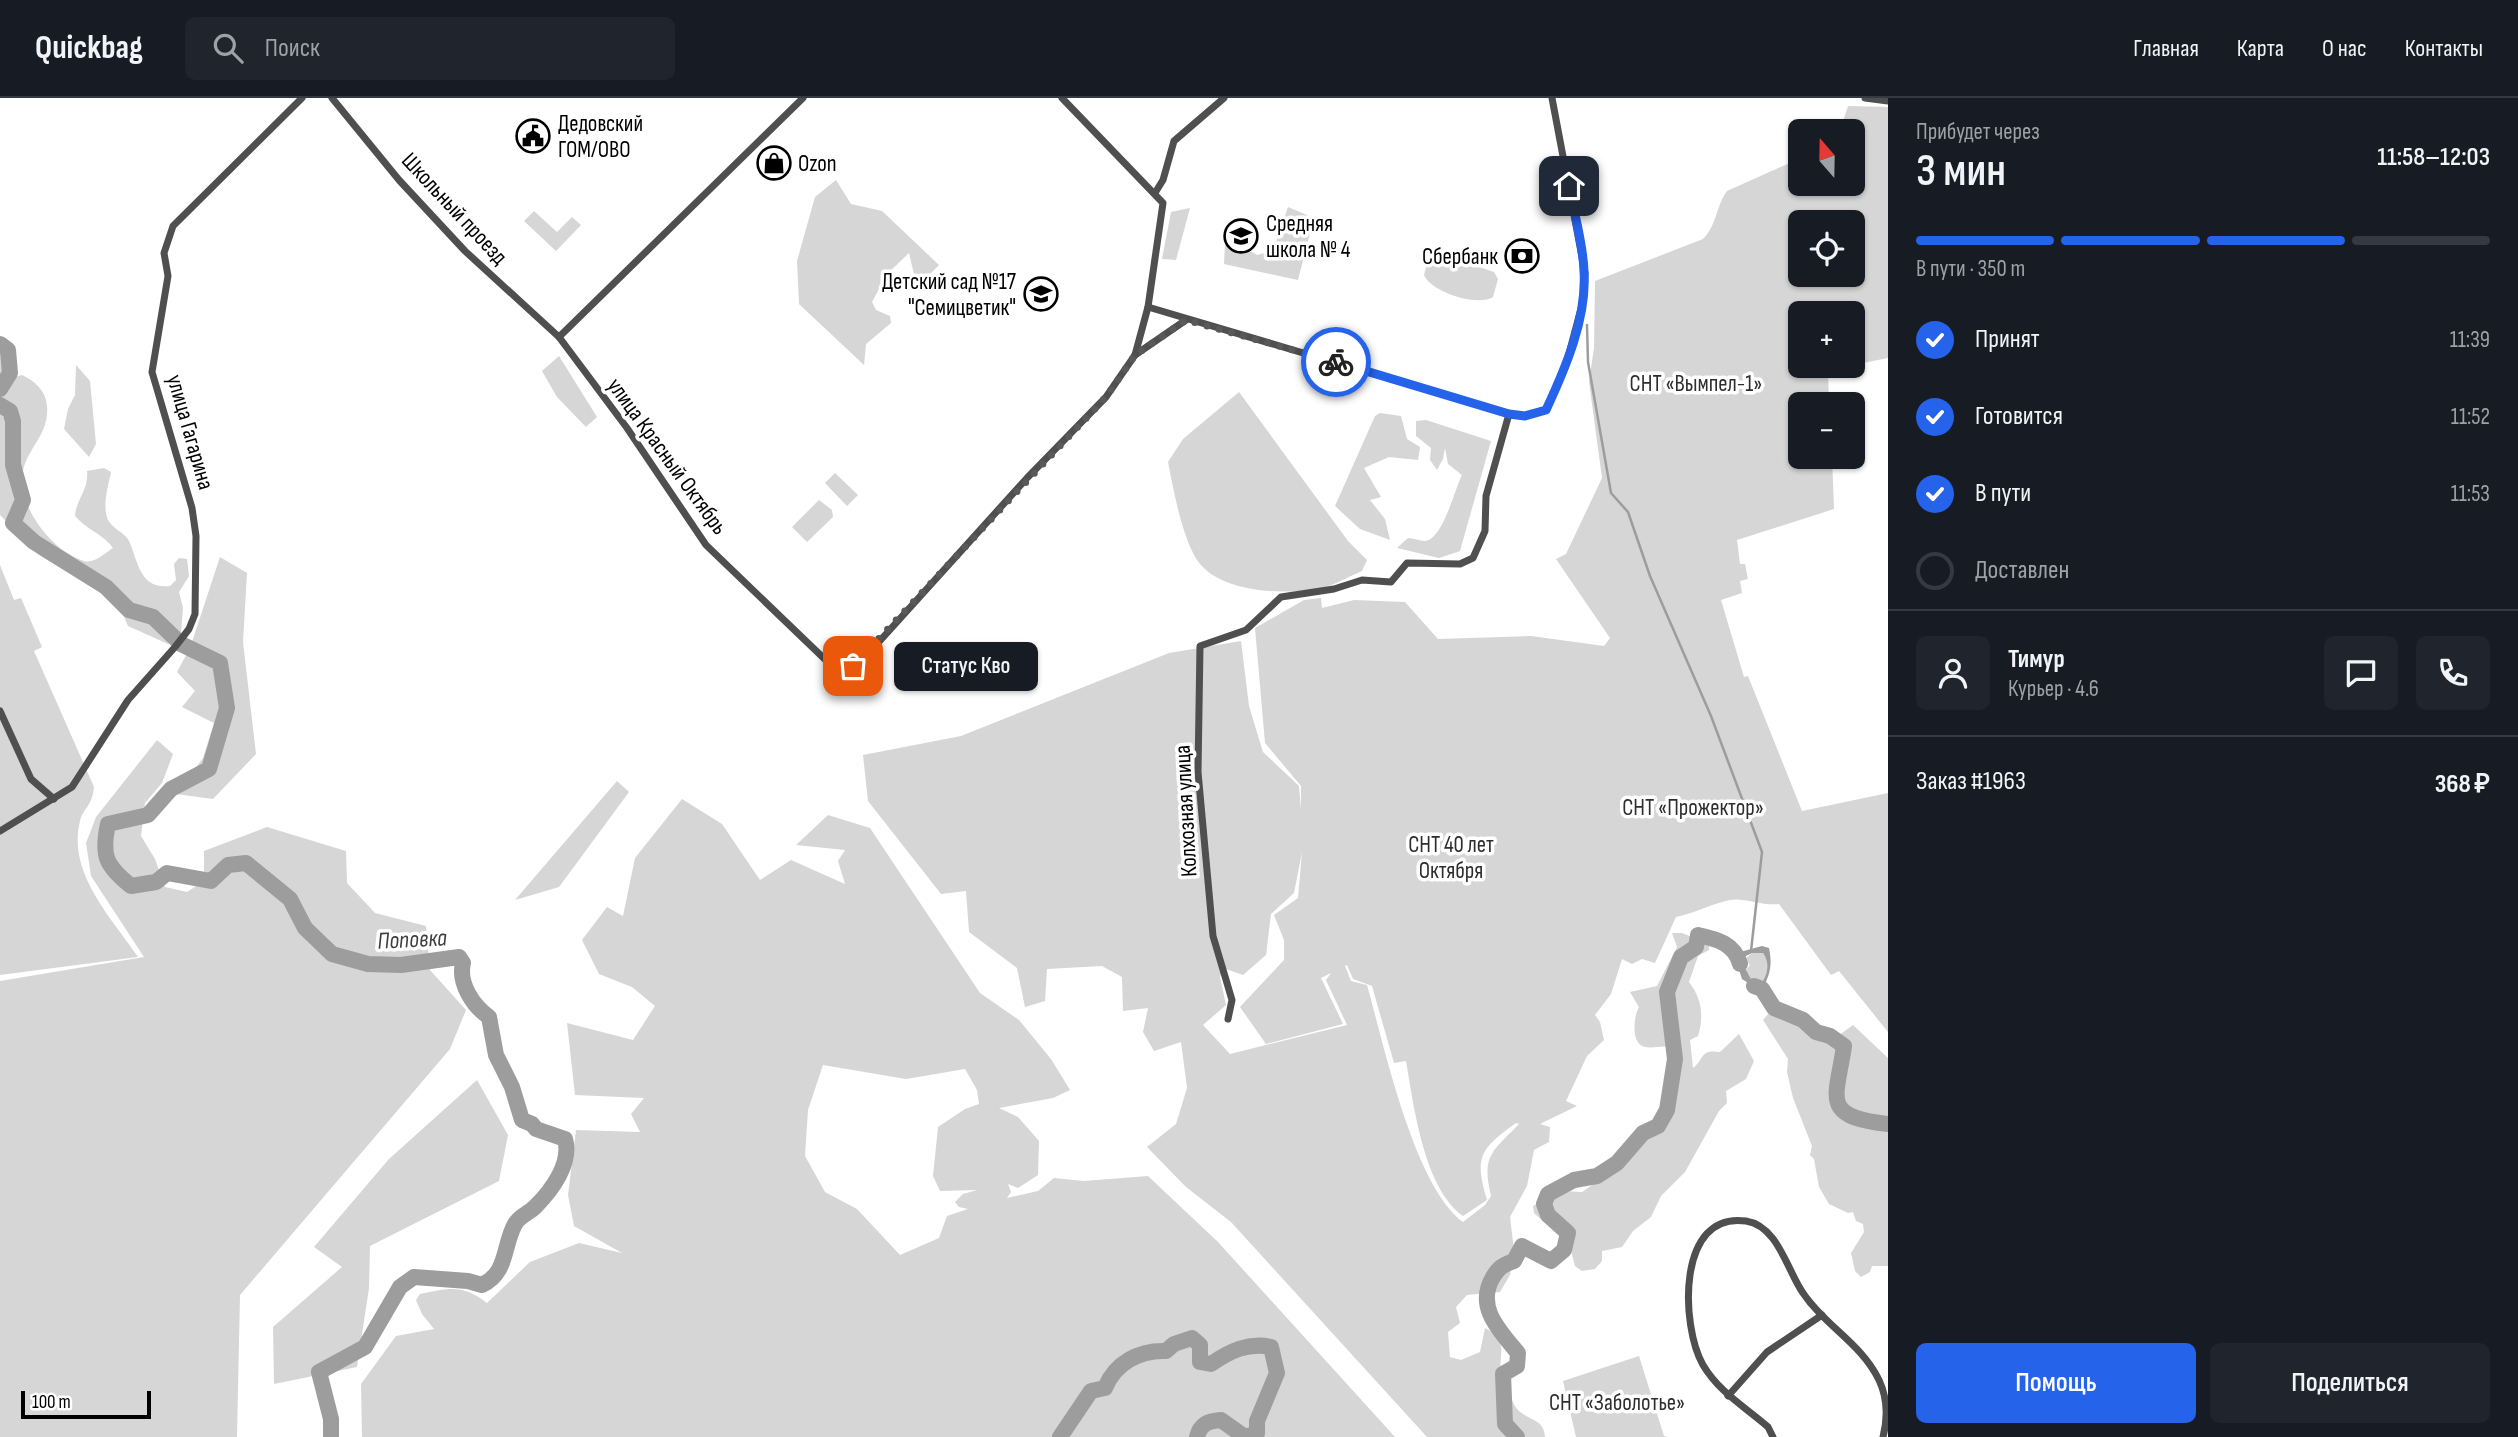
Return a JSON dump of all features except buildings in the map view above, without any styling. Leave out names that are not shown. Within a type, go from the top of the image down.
[{"type":"street","name":"улица Гагарина","points":[[0,831],[72,787],[128,700],[189,629],[195,614],[194,517],[152,372],[168,276],[164,253],[173,226],[302,98]]},
{"type":"street","name":"Школьный проезд","points":[[332,98],[399,180],[465,251],[559,337]]},
{"type":"street","points":[[1062,98],[1155,193],[1163,180],[1174,141],[1224,98]]},
{"type":"street","points":[[1148,307],[1509,414],[1525,416],[1546,410],[1566,365],[1583,305],[1583,254],[1552,98]]},
{"type":"street","points":[[1865,98],[1888,101]]},
{"type":"street","points":[[559,337],[798,100]]},
{"type":"street","name":"улица Красный Октябрь","points":[[559,337],[627,428],[706,545],[835,669],[853,666],[1106,397],[1135,355],[1148,307],[1163,203],[1155,193]]},
{"type":"street","points":[[1135,355],[1186,320]]},
{"type":"street","name":"Колхозная улица","points":[[1228,1019],[1232,1000],[1213,936],[1198,772],[1200,646],[1246,630],[1282,597],[1334,589],[1362,580],[1391,582],[1407,563],[1460,564],[1473,558],[1485,531],[1486,496],[1509,414]]},
{"type":"street","points":[[0,711],[31,779],[54,799]]},
{"type":"street","points":[[1773,1437],[1768,1427],[1728,1396],[1704,1366],[1695,1348],[1688,1314],[1693,1259],[1708,1233],[1720,1225],[1738,1221],[1757,1224],[1767,1232],[1805,1296],[1864,1354],[1880,1381],[1887,1415],[1883,1437]]},
{"type":"street","points":[[1728,1396],[1767,1352],[1822,1315]]},
{"type":"green space","points":[[1848,106],[1888,107],[1888,358],[1865,363],[1865,301],[1788,301],[1788,378],[1828,378],[1829,392],[1788,392],[1788,469],[1832,469],[1834,509],[1737,540],[1740,564],[1745,564],[1748,579],[1740,581],[1742,593],[1721,600],[1744,677],[1748,676],[1802,811],[1888,793],[1888,1032],[1839,971],[1831,975],[1779,904],[1730,900],[1676,917],[1655,963],[1642,959],[1632,964],[1622,959],[1611,994],[1595,1015],[1600,1022],[1604,1040],[1587,1056],[1566,1101],[1577,1106],[1540,1124],[1550,1127],[1549,1142],[1534,1150],[1527,1186],[1510,1217],[1514,1250],[1510,1275],[1500,1292],[1467,1295],[1456,1307],[1460,1323],[1448,1332],[1450,1357],[1461,1360],[1480,1352],[1485,1328],[1494,1333],[1501,1345],[1501,1373],[1514,1405],[1542,1427],[1545,1437],[1427,1437],[1231,1222],[1186,1187],[1147,1147],[1176,1124],[1187,1088],[1181,1042],[1154,1051],[1143,1032],[1148,1008],[1123,1011],[1122,977],[1102,966],[1047,969],[1045,1001],[1025,1007],[1017,968],[969,932],[966,891],[941,894],[868,801],[863,755],[961,736],[1169,653],[1241,641],[1249,706],[1263,752],[1299,786],[1301,810],[1301,786],[1265,743],[1255,628],[1304,600],[1321,598],[1322,608],[1354,600],[1405,602],[1438,639],[1531,636],[1604,646],[1610,638],[1556,559],[1566,554],[1602,478],[1589,382],[1594,348],[1595,281],[1703,239],[1711,228],[1727,191],[1788,164],[1788,196],[1866,196],[1866,119],[1844,119]],"holes":[[[1302,852],[1298,898],[1274,915],[1284,940],[1284,960],[1240,1007],[1266,1044],[1343,1024],[1321,978],[1331,973],[1326,980],[1347,1025],[1230,1054],[1203,1025],[1226,1005],[1220,977],[1223,968],[1243,975],[1266,955],[1271,914],[1294,893]],[[1347,965],[1353,979],[1372,986],[1394,1063],[1406,1061],[1417,1123],[1430,1167],[1450,1203],[1463,1216],[1487,1200],[1481,1173],[1483,1155],[1494,1140],[1516,1123],[1519,1124],[1496,1148],[1489,1162],[1488,1182],[1491,1196],[1485,1205],[1463,1222],[1446,1204],[1416,1147],[1392,1077],[1367,985],[1351,981],[1345,966]]]},
{"type":"green space","points":[[836,180],[851,204],[882,211],[939,265],[917,287],[909,253],[887,274],[872,302],[876,310],[890,316],[891,323],[866,344],[864,365],[799,304],[797,261],[815,197]]},
{"type":"green space","points":[[1288,207],[1314,218],[1298,280],[1224,264],[1225,245],[1240,240],[1245,248],[1257,255],[1273,251]]},
{"type":"green space","points":[[1190,208],[1176,260],[1162,259],[1171,212]]},
{"type":"green space","points":[[534,211],[557,232],[572,217],[581,225],[556,251],[524,221]]},
{"type":"green space","points":[[1441,254],[1494,272],[1498,279],[1493,297],[1486,300],[1466,299],[1435,287],[1424,275],[1428,260]]},
{"type":"green space","points":[[0,351],[4,353],[6,369],[12,378],[22,375],[31,380],[42,391],[46,401],[47,417],[44,427],[26,461],[22,480],[27,505],[51,540],[73,556],[88,562],[113,548],[75,516],[86,484],[87,471],[104,468],[111,472],[106,515],[112,525],[128,539],[145,578],[159,586],[170,586],[176,580],[174,564],[179,558],[187,559],[189,576],[179,592],[183,608],[181,632],[168,644],[128,626],[118,603],[39,555],[0,515]]},
{"type":"green space","points":[[559,356],[597,417],[586,427],[557,397],[542,371]]},
{"type":"green space","points":[[76,365],[90,381],[96,444],[89,457],[64,429],[68,409],[75,395]]},
{"type":"green space","points":[[1239,392],[1348,541],[1367,560],[1362,571],[1322,588],[1267,591],[1232,584],[1216,577],[1204,568],[1194,555],[1181,521],[1168,462],[1183,439]]},
{"type":"green space","points":[[1380,413],[1401,416],[1407,439],[1420,447],[1418,460],[1389,457],[1364,468],[1381,497],[1370,500],[1385,519],[1390,540],[1360,529],[1335,506],[1375,416]]},
{"type":"green space","points":[[1426,420],[1491,441],[1460,551],[1439,558],[1397,548],[1408,538],[1425,541],[1437,532],[1462,475],[1448,464],[1445,448],[1437,470],[1430,460],[1431,448],[1416,436],[1416,421]]},
{"type":"green space","points":[[835,473],[858,495],[847,506],[825,483]]},
{"type":"green space","points":[[819,500],[832,510],[833,517],[807,542],[792,527]]},
{"type":"green space","points":[[220,557],[247,573],[243,642],[256,754],[213,799],[176,794],[203,758],[214,723],[182,707],[195,691],[177,672],[190,648]]},
{"type":"green space","points":[[0,565],[14,600],[21,598],[42,647],[34,651],[94,787],[80,821],[80,859],[104,910],[138,957],[0,975]]},
{"type":"green space","points":[[157,740],[173,754],[162,783],[145,803],[141,836],[155,859],[165,887],[187,892],[204,881],[204,851],[267,827],[346,851],[347,883],[375,913],[426,926],[430,970],[466,1010],[450,1049],[240,1295],[237,1437],[0,1437],[0,981],[144,957],[91,876],[86,843],[96,817]]},
{"type":"green space","points":[[617,781],[629,792],[559,887],[515,900]]},
{"type":"green space","points":[[682,799],[722,824],[760,880],[791,860],[845,884],[838,861],[845,850],[796,845],[828,815],[870,828],[980,993],[1019,1020],[1051,1059],[1070,1090],[1053,1098],[999,1108],[1018,1117],[1039,1141],[1038,1175],[1018,1188],[1008,1184],[1011,1192],[1007,1198],[1038,1191],[1054,1178],[1084,1181],[1148,1176],[1218,1242],[1395,1437],[362,1437],[361,1384],[396,1336],[434,1329],[422,1314],[416,1300],[420,1294],[440,1290],[463,1290],[487,1303],[530,1262],[579,1243],[622,1253],[574,1226],[568,1195],[576,1130],[640,1132],[631,1114],[644,1098],[575,1095],[567,1023],[633,1040],[655,1006],[632,987],[599,974],[582,940],[607,907],[623,916],[635,858]],"holes":[[[823,1065],[906,1079],[965,1069],[977,1090],[979,1104],[965,1109],[938,1127],[933,1176],[940,1191],[977,1190],[963,1194],[955,1202],[959,1207],[968,1209],[947,1216],[939,1238],[900,1255],[857,1209],[825,1192],[805,1156],[808,1110]]]},
{"type":"green space","points":[[1672,933],[1682,933],[1709,944],[1709,950],[1698,956],[1689,982],[1697,995],[1701,1015],[1698,1036],[1690,1040],[1693,1068],[1705,1053],[1720,1052],[1739,1034],[1754,1061],[1746,1079],[1726,1091],[1727,1103],[1719,1111],[1685,1172],[1661,1196],[1651,1217],[1633,1231],[1622,1247],[1602,1251],[1602,1261],[1595,1269],[1582,1271],[1575,1266],[1569,1243],[1574,1236],[1572,1229],[1554,1221],[1544,1222],[1534,1213],[1533,1206],[1562,1191],[1582,1192],[1617,1168],[1633,1147],[1640,1127],[1655,1130],[1659,1124],[1678,1074],[1668,1063],[1670,1056],[1678,1055],[1678,1050],[1640,1045],[1634,1029],[1639,1007],[1630,992],[1657,986],[1677,947]]},
{"type":"green space","points":[[1752,953],[1763,953],[1767,961],[1767,972],[1761,984],[1753,983],[1745,971],[1750,965],[1745,959]]},
{"type":"green space","points":[[1769,1013],[1804,1022],[1809,1035],[1831,1041],[1853,1025],[1888,1058],[1888,1266],[1872,1266],[1870,1272],[1861,1277],[1855,1271],[1851,1253],[1864,1232],[1863,1224],[1856,1221],[1853,1212],[1848,1213],[1829,1204],[1819,1187],[1814,1159],[1810,1155],[1812,1146],[1793,1098],[1787,1072],[1788,1059],[1763,1020]]},
{"type":"green space","points":[[477,1080],[508,1135],[499,1181],[370,1246],[369,1288],[357,1367],[274,1384],[273,1327],[342,1267],[314,1247],[389,1159]]},
{"type":"green space","name":"СНТ «Заболотье»","points":[[1639,1356],[1664,1436],[1668,1437],[1576,1437],[1563,1381]]},
{"type":"shaded area","points":[[1762,946],[1769,948],[1770,967],[1765,984],[1768,996],[1742,979],[1732,948],[1740,952]],"holes":[[[1752,953],[1763,953],[1767,961],[1767,972],[1761,984],[1753,983],[1740,959]]]},
{"type":"waterway","points":[[1587,325],[1588,362],[1611,493],[1628,512],[1650,576],[1711,716],[1762,852],[1751,951]]},
{"type":"waterway","name":"Поповка","points":[[0,344],[8,350],[10,373],[0,389]]},
{"type":"waterway","name":"Поповка","points":[[0,405],[10,411],[13,421],[13,465],[23,500],[13,523],[34,542],[106,587],[129,610],[153,617],[181,644],[220,663],[227,708],[209,769],[171,789],[148,815],[108,824],[105,844],[111,866],[131,886],[156,882],[167,873],[211,881],[228,865],[246,863],[290,899],[305,928],[332,954],[368,964],[401,965],[459,957],[463,963],[463,978],[468,993],[477,1007],[489,1017],[496,1055],[512,1087],[522,1120],[536,1129],[565,1139],[566,1157],[559,1176],[541,1200],[515,1224],[501,1266],[490,1280],[482,1285],[468,1281],[414,1277],[400,1287],[365,1347],[319,1372],[331,1419],[331,1437]]},
{"type":"waterway","points":[[1517,1437],[1505,1424],[1503,1374],[1517,1366],[1518,1353],[1497,1327],[1488,1308],[1488,1288],[1493,1277],[1502,1267],[1514,1261],[1522,1246],[1551,1261],[1564,1250],[1568,1233],[1548,1215],[1544,1204],[1548,1194],[1574,1180],[1597,1176],[1617,1163],[1643,1133],[1658,1126],[1667,1110],[1675,1059],[1667,992],[1681,957],[1696,947],[1698,935],[1730,947],[1740,964]]},
{"type":"waterway","points":[[1754,986],[1762,989],[1774,1008],[1803,1020],[1816,1032],[1830,1036],[1844,1046],[1837,1091],[1842,1110],[1866,1121],[1888,1124]]},
{"type":"waterway","points":[[1060,1437],[1091,1391],[1105,1388],[1115,1372],[1137,1356],[1166,1351],[1174,1344],[1192,1338],[1200,1345],[1200,1362],[1211,1364],[1240,1349],[1271,1347],[1277,1373],[1257,1421],[1257,1433],[1245,1437],[1221,1420],[1205,1424],[1197,1437]]},
{"type":"way so far","points":[[853,666],[1106,397],[1135,355],[1186,320],[1336,362]]},
{"type":"place","name":"Дедовский ГОМ/ОВО","points":[[533,136]]},
{"type":"place","name":"Ozon","points":[[774,163]]},
{"type":"place","name":"Средняя школа № 4","points":[[1241,236]]},
{"type":"place","name":"Сбербанк","points":[[1522,256]]},
{"type":"place","name":"Детский сад №17 \"Семицветик\"","points":[[1041,294]]},
{"type":"place","name":"Статус Кво","points":[[853,666]]},
{"type":"route","points":[[1336,362],[1509,414],[1525,416],[1546,410],[1566,365],[1583,305],[1583,254],[1569,186]]},
{"type":"park label","name":"СНТ «Вымпел-1»","points":[[1696,383]]},
{"type":"park label","name":"СНТ «Прожектор»","points":[[1693,807]]},
{"type":"park label","name":"СНТ 40 лет Октября","points":[[1451,857]]}]
